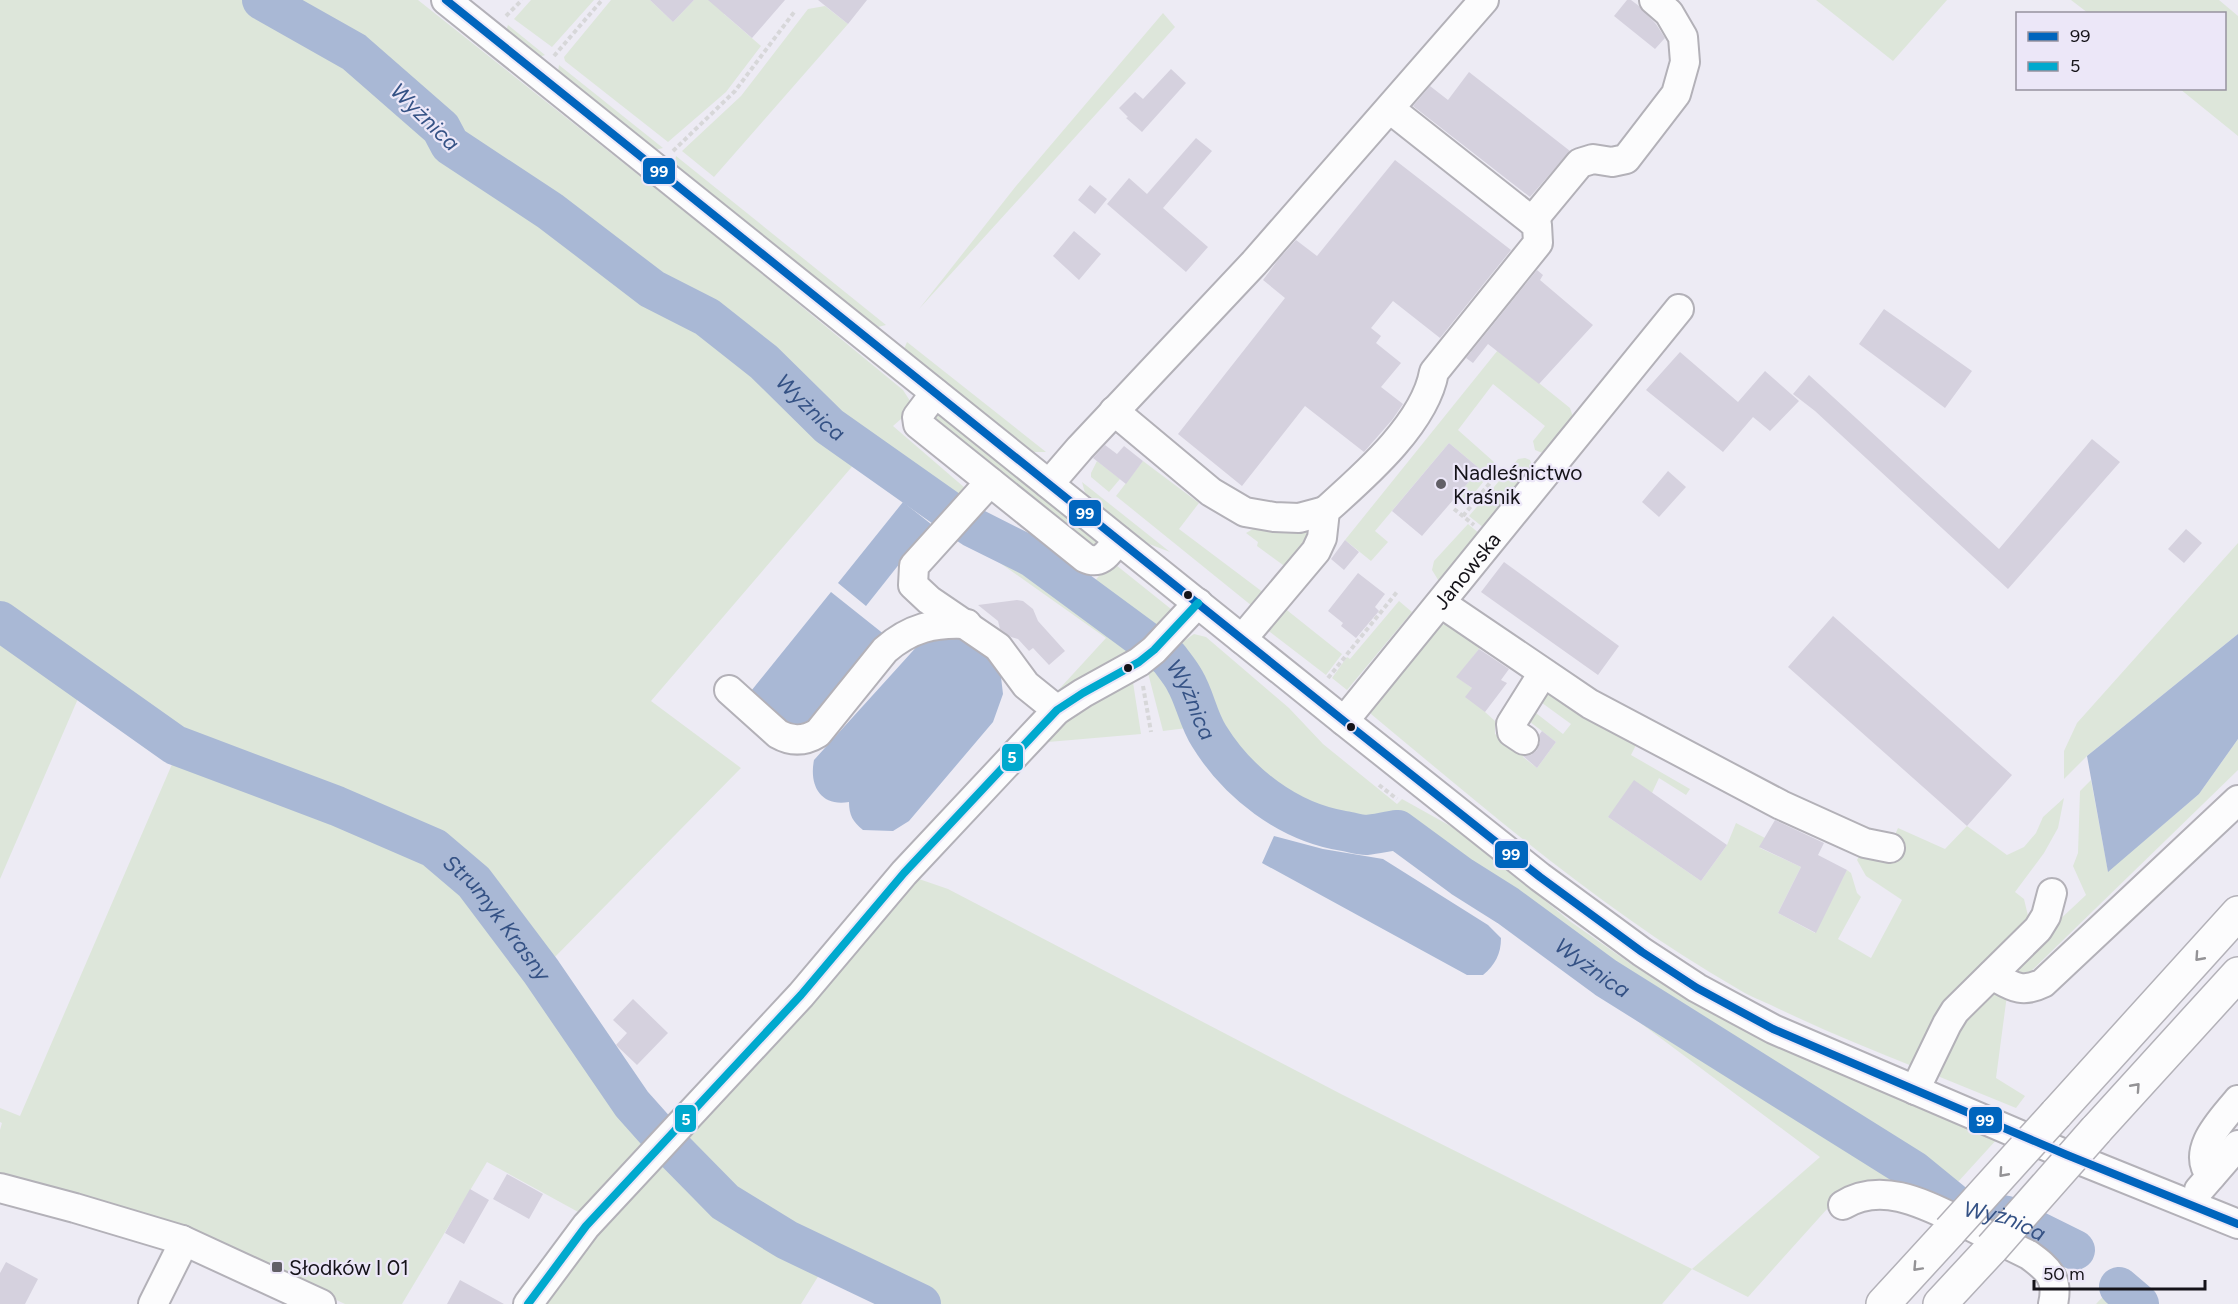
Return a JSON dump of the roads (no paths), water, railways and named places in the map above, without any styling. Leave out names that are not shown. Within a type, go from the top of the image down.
[{"type":"highway","points":[[1883,1304],[2238,913]]},
{"type":"highway","points":[[1940,1304],[2238,975]]},
{"type":"street","points":[[446,0],[1548,883],[1670,971],[1763,1024],[2067,1155],[2214,1214]]},
{"type":"street","points":[[1049,484],[1254,262],[1484,0]]},
{"type":"street","points":[[1532,221],[1580,163],[1593,159],[1612,162],[1626,159],[1677,94],[1685,62],[1683,37],[1669,13],[1654,0]]},
{"type":"street","points":[[1114,411],[1211,492],[1245,512],[1274,518],[1299,518],[1325,511],[1370,471],[1423,405],[1431,388],[1434,372],[1538,243],[1537,225],[1390,109]]},
{"type":"street","name":"Janowska","points":[[1344,721],[1679,309]]},
{"type":"street","points":[[935,393],[917,417],[918,424],[973,502],[1092,561],[1103,559],[1118,540]]},
{"type":"street","points":[[973,502],[914,566],[913,585],[929,600],[998,647],[1026,685],[1057,710]]},
{"type":"street","points":[[1242,639],[1316,551],[1322,538],[1325,511]]},
{"type":"street","points":[[528,1304],[586,1226],[801,995],[904,873],[1057,710],[1139,662],[1167,638],[1198,603]]},
{"type":"street","points":[[1441,603],[1590,704],[1781,805],[1865,843],[1890,848]]},
{"type":"street","points":[[729,690],[786,739],[810,739],[819,733],[885,650],[898,638],[918,628],[967,624]]},
{"type":"street","points":[[1524,740],[1512,732],[1511,724],[1544,673]]},
{"type":"street","points":[[1992,975],[2024,990],[2043,983],[2238,800]]},
{"type":"street","points":[[1915,1090],[1955,1011],[2038,929],[2046,916],[2052,893]]},
{"type":"street","points":[[2211,1176],[2206,1169],[2203,1157],[2208,1141],[2238,1100]]},
{"type":"street","points":[[2214,1214],[2193,1197],[2238,1145]]},
{"type":"street","points":[[0,1188],[182,1240],[321,1304]]},
{"type":"street","points":[[1843,1205],[1856,1197],[1873,1194],[1892,1195],[1926,1205],[2029,1255],[2043,1265],[2052,1275],[2055,1289],[2053,1304]]},
{"type":"street","points":[[153,1304],[178,1254],[182,1240]]},
{"type":"water","points":[[903,502],[931,524],[866,606],[838,583]]},
{"type":"water","points":[[831,592],[885,635],[816,721],[787,730],[747,696]]},
{"type":"water","points":[[2238,634],[2238,739],[2199,794],[2108,872],[2087,756]]},
{"type":"water","points":[[962,635],[997,663],[1003,694],[993,722],[909,821],[893,831],[863,830],[852,818],[849,802],[831,801],[819,792],[813,778],[814,760],[920,643]]},
{"type":"water","points":[[1274,836],[1323,849],[1383,859],[1488,925],[1501,938],[1496,959],[1483,975],[1467,975],[1262,863]]},
{"type":"waterway","name":"Wyżnica","points":[[262,0],[354,52],[441,128],[450,145],[550,211],[652,289],[707,317],[764,362],[829,426],[972,527],[1032,557],[1169,658],[1183,678],[1205,729],[1221,753],[1234,769],[1266,798],[1303,819],[1323,826],[1363,835],[1398,830],[1462,877],[1508,906],[1606,978],[1914,1171],[1958,1207],[2007,1216],[2075,1250]]},
{"type":"waterway","name":"Strumyk Krasny","points":[[0,621],[175,745],[337,806],[434,848],[474,882],[541,971],[632,1104],[725,1202],[787,1240],[921,1304]]},
{"type":"waterway","name":"Wyżnica","points":[[2119,1287],[2139,1304]]},
{"type":"place","name":"Nadleśnictwo Kraśnik","points":[[1441,484]]},
{"type":"place","name":"Słodków I 01","points":[[277,1267]]}]
